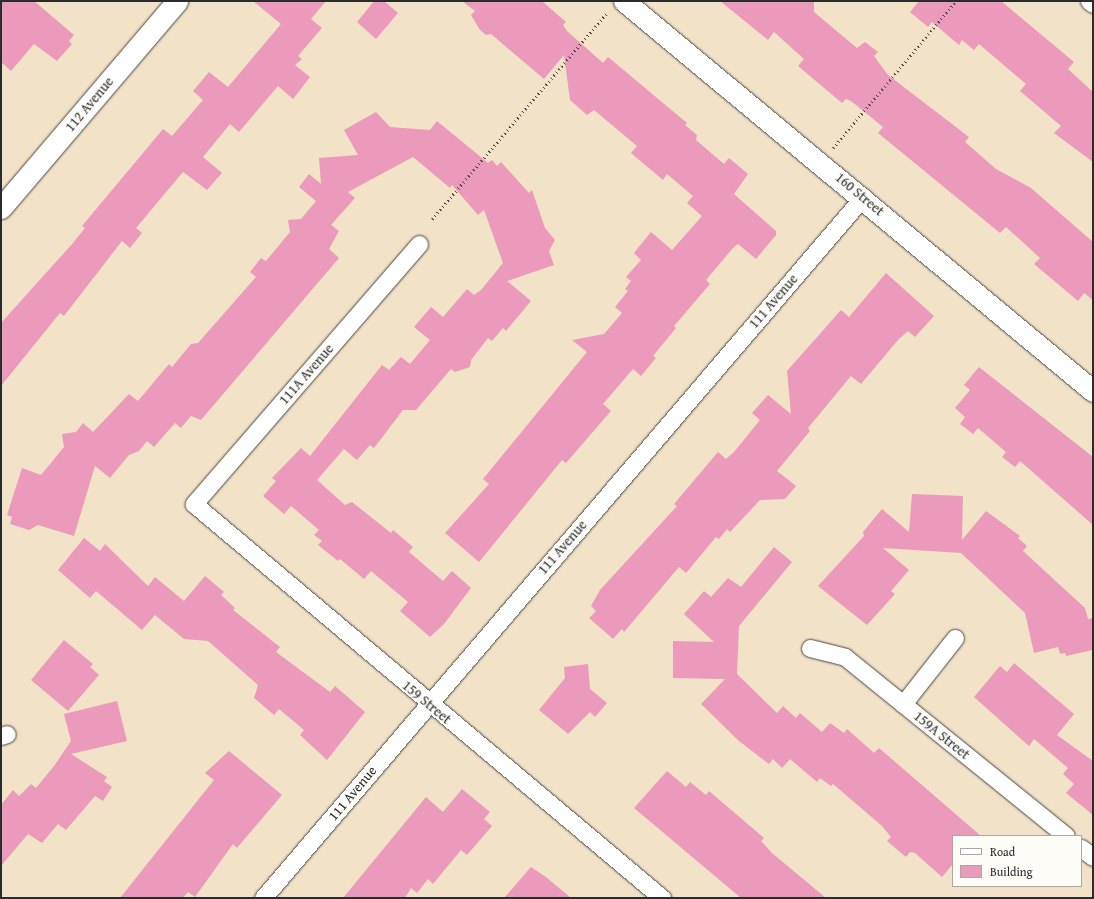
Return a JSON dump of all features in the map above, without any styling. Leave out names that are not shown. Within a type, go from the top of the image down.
[{"type":"street","name":"112 Avenue","points":[[1,208],[177,1]]},
{"type":"street","name":"160 Street","points":[[624,1],[863,197],[1093,391]]},
{"type":"street","points":[[1089,1],[1093,4]]},
{"type":"street","name":"111 Avenue","points":[[263,898],[428,703],[863,197]]},
{"type":"street","name":"111A Avenue","points":[[194,504],[419,244]]},
{"type":"street","name":"159 Street","points":[[194,504],[428,703],[662,898]]},
{"type":"street","points":[[903,704],[955,638]]},
{"type":"street","name":"159A Street","points":[[810,648],[845,657],[1065,835]]},
{"type":"street","points":[[1082,849],[1093,858]]},
{"type":"path","points":[[833,148],[956,1]]},
{"type":"path","points":[[432,220],[608,13]]},
{"type":"building","points":[[1,1],[34,1],[74,35],[69,41],[72,44],[57,61],[34,44],[11,71],[1,62]]},
{"type":"building","points":[[253,1],[326,1],[311,19],[322,28],[298,56],[302,59],[295,65],[310,77],[293,99],[278,86],[239,132],[230,124],[203,157],[222,173],[207,190],[183,172],[136,228],[142,233],[130,248],[122,241],[64,316],[60,313],[1,386],[1,323],[73,243],[85,228],[82,226],[163,129],[172,136],[203,100],[193,91],[209,72],[228,87],[281,24]]},
{"type":"building","points":[[374,1],[384,1],[398,13],[376,39],[357,22]]},
{"type":"building","points":[[462,1],[542,1],[566,22],[563,25],[567,31],[603,63],[608,57],[687,123],[685,125],[697,135],[696,140],[724,164],[729,158],[748,174],[734,194],[776,231],[776,235],[756,259],[738,244],[733,248],[706,280],[710,284],[674,326],[676,328],[653,356],[656,358],[641,376],[633,369],[603,404],[611,411],[566,463],[562,460],[479,562],[445,533],[489,484],[483,479],[587,352],[572,340],[604,334],[622,313],[615,307],[628,291],[625,289],[631,281],[626,277],[641,260],[634,253],[651,232],[672,250],[702,216],[687,203],[693,196],[667,174],[663,180],[631,153],[637,146],[594,110],[587,115],[570,100],[564,55],[544,79],[491,34],[486,35],[480,30],[471,15],[475,11]]},
{"type":"building","points":[[720,1],[814,1],[814,12],[857,48],[865,42],[878,52],[874,56],[888,75],[969,137],[965,142],[996,169],[1031,188],[1093,242],[1093,300],[1084,293],[1078,301],[1034,264],[1040,258],[1006,227],[1000,233],[878,133],[883,127],[851,101],[846,99],[842,103],[798,66],[804,59],[774,32],[768,40]]},
{"type":"building","points":[[919,1],[1001,1],[1074,62],[1068,69],[1093,92],[1093,162],[1054,133],[1061,126],[1020,91],[1026,84],[979,44],[974,50],[962,40],[959,45],[932,22],[928,27],[910,12]]},
{"type":"building","points":[[376,112],[390,127],[430,130],[437,121],[488,163],[492,160],[497,166],[501,162],[529,193],[532,190],[545,228],[555,240],[549,251],[554,265],[507,281],[531,301],[506,331],[503,328],[492,341],[488,338],[471,360],[470,367],[455,372],[451,369],[416,410],[403,410],[374,448],[370,445],[357,460],[344,449],[317,480],[345,505],[352,502],[391,533],[393,530],[413,547],[409,552],[443,581],[452,571],[471,588],[444,624],[430,637],[400,611],[408,602],[371,571],[364,579],[340,559],[338,561],[318,545],[322,541],[314,535],[319,530],[291,506],[284,514],[263,496],[276,481],[272,478],[301,448],[310,456],[382,365],[389,370],[401,357],[410,364],[430,340],[414,327],[431,307],[443,317],[467,289],[474,295],[481,290],[503,263],[484,210],[478,215],[452,185],[450,188],[413,157],[348,192],[355,198],[331,225],[339,231],[329,249],[339,258],[201,420],[191,416],[181,428],[175,423],[154,447],[147,441],[139,451],[129,455],[110,478],[95,466],[74,536],[38,525],[29,530],[10,524],[12,517],[7,515],[22,468],[41,475],[64,447],[62,434],[76,432],[83,423],[93,432],[129,394],[138,401],[169,364],[172,367],[191,344],[198,343],[256,277],[250,272],[261,258],[266,261],[290,232],[288,220],[301,219],[316,201],[299,187],[309,174],[321,184],[319,158],[358,155],[344,130]]},
{"type":"building","points":[[886,273],[934,316],[915,337],[908,331],[898,340],[861,384],[851,376],[808,428],[810,431],[777,471],[796,486],[785,499],[760,500],[730,532],[727,529],[719,539],[716,537],[686,573],[679,567],[624,632],[622,629],[613,639],[589,618],[596,611],[591,606],[600,590],[677,506],[674,504],[718,452],[726,459],[734,452],[760,420],[752,413],[768,395],[791,414],[787,371],[841,310],[849,317]]},
{"type":"building","points":[[979,367],[1093,457],[1093,525],[1020,461],[1015,467],[1002,457],[1006,452],[978,428],[973,434],[960,424],[965,417],[955,408],[970,390],[964,385]]},
{"type":"building","points":[[912,494],[963,496],[962,540],[986,511],[1020,536],[1018,538],[1027,546],[1023,551],[1085,608],[1088,619],[1093,618],[1093,650],[1066,656],[1065,653],[1060,654],[1058,647],[1034,653],[1025,613],[961,553],[883,548],[909,570],[891,591],[895,594],[867,625],[818,586],[864,536],[863,532],[882,509],[909,532]]},
{"type":"building","points":[[84,538],[100,551],[105,544],[148,586],[155,577],[184,601],[205,576],[224,592],[221,595],[235,608],[233,610],[280,647],[276,652],[330,692],[335,686],[365,712],[327,760],[300,735],[304,730],[279,709],[274,715],[254,698],[258,685],[208,641],[184,639],[155,615],[142,630],[96,591],[90,598],[58,570]]},
{"type":"building","points":[[774,547],[792,562],[739,626],[737,674],[777,713],[783,706],[796,718],[800,713],[822,732],[830,723],[844,733],[847,729],[874,753],[879,748],[980,835],[952,835],[952,865],[942,877],[915,853],[910,852],[906,857],[887,841],[891,837],[882,826],[833,784],[831,786],[820,778],[817,782],[790,759],[782,768],[773,759],[769,764],[739,741],[701,704],[725,679],[673,678],[673,641],[714,642],[684,614],[704,591],[711,597],[728,578],[741,587]]},
{"type":"building","points":[[64,640],[93,664],[90,667],[99,675],[68,711],[31,680]]},
{"type":"building","points":[[1014,663],[1074,714],[1057,735],[1093,761],[1093,815],[1066,793],[1074,784],[1063,774],[1068,768],[1034,739],[1029,746],[974,697],[1000,666],[1007,672]]},
{"type":"building","points":[[588,664],[590,689],[607,703],[595,717],[590,712],[568,734],[539,710],[565,678],[564,667]]},
{"type":"building","points":[[117,701],[127,741],[71,754],[107,777],[104,781],[112,787],[103,801],[95,796],[66,830],[58,824],[42,843],[28,834],[1,866],[1,805],[13,790],[19,796],[31,784],[36,788],[54,766],[71,741],[64,714]]},
{"type":"building","points":[[229,751],[282,795],[237,848],[233,844],[195,897],[188,892],[183,898],[120,898],[214,780],[205,773]]},
{"type":"building","points":[[667,771],[686,787],[690,782],[706,795],[709,791],[764,838],[761,841],[772,853],[826,898],[741,898],[634,808]]},
{"type":"building","points":[[462,789],[490,812],[484,819],[492,826],[467,855],[461,850],[433,884],[428,879],[417,893],[411,888],[405,898],[343,898],[426,797],[443,812]]},
{"type":"building","points":[[531,867],[546,877],[571,898],[504,898]]}]
